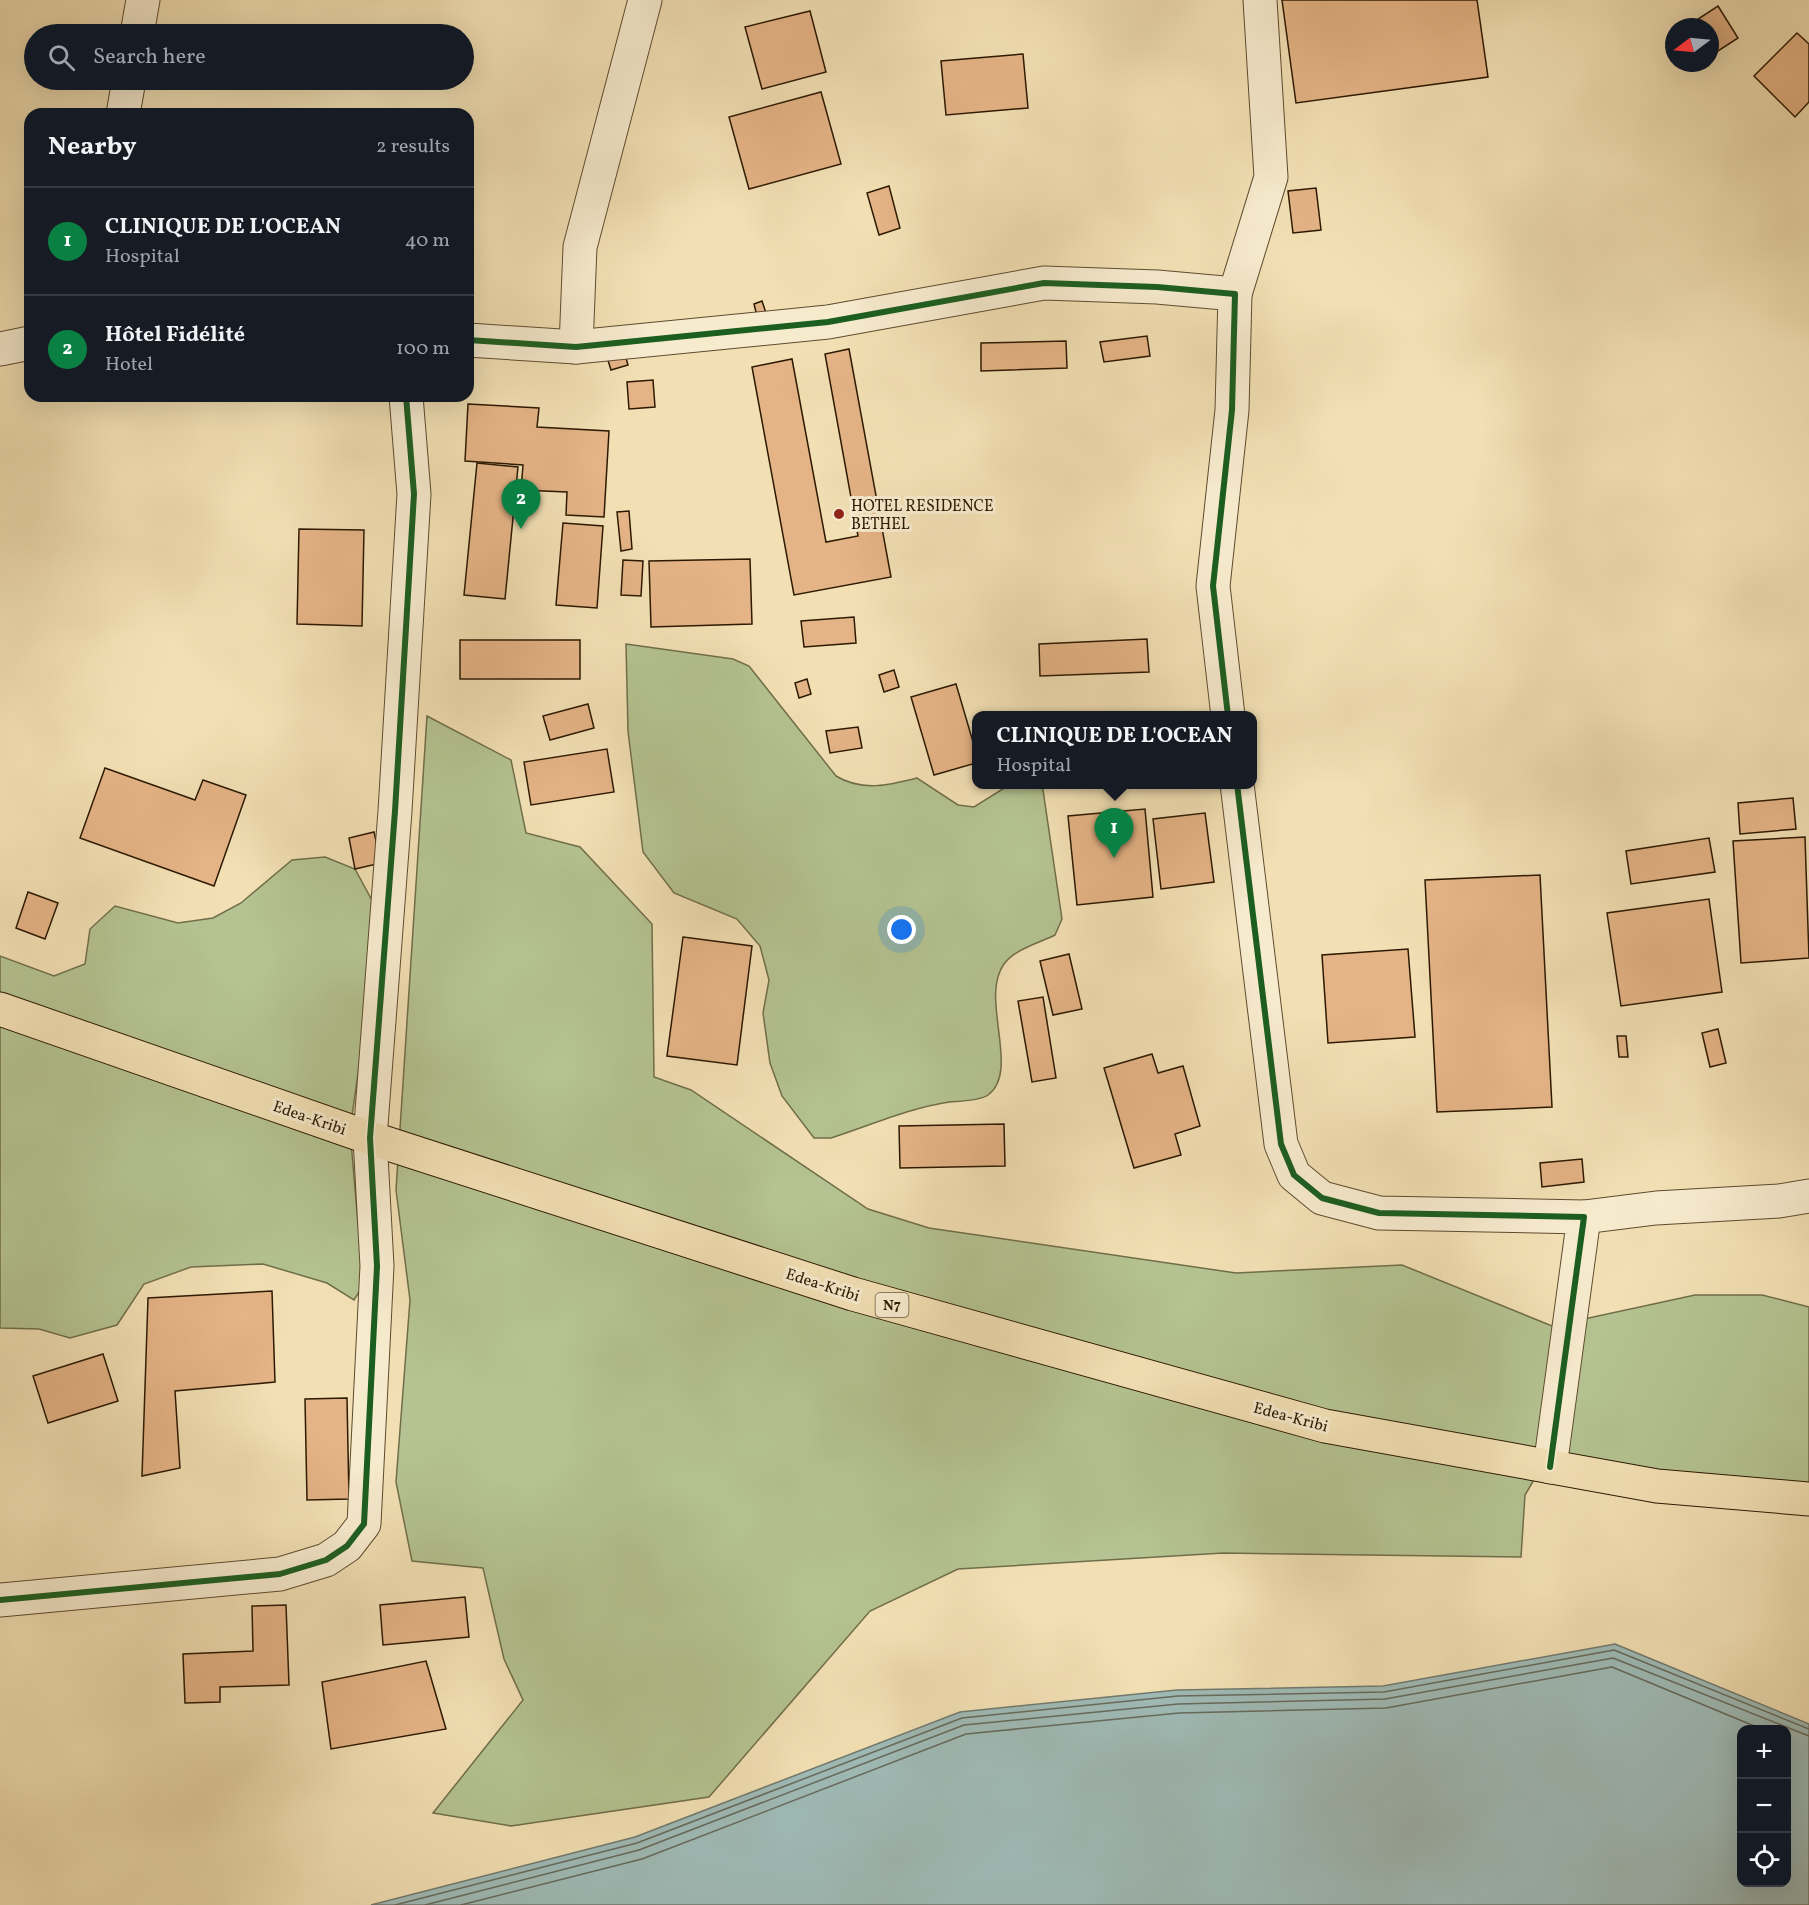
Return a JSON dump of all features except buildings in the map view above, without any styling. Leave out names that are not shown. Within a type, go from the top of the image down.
[{"type":"highway","name":"Edea-Kribi","points":[[0,1009],[370,1137],[853,1294],[1313,1423],[1657,1486],[1809,1499]]},
{"type":"street","points":[[139,24],[143,0]]},
{"type":"street","points":[[576,347],[580,247],[645,0]]},
{"type":"street","points":[[1227,711],[1213,586],[1232,410],[1235,294],[1271,177],[1260,0]]},
{"type":"street","points":[[124,108],[127,90]]},
{"type":"street","points":[[474,340],[576,347],[828,322],[1044,283],[1157,287],[1235,294]]},
{"type":"street","points":[[0,350],[24,344]]},
{"type":"street","points":[[0,1600],[280,1574],[326,1560],[347,1546],[364,1524],[377,1266],[370,1137],[395,810],[414,494],[406,402]]},
{"type":"street","points":[[1238,789],[1281,1144],[1294,1175],[1322,1198],[1379,1213],[1584,1217],[1656,1208],[1779,1201],[1809,1196]]},
{"type":"street","points":[[1550,1467],[1584,1217]]},
{"type":"green space","points":[[626,644],[733,659],[749,666],[836,776],[846,781],[876,786],[917,778],[958,805],[974,807],[1003,789],[1042,789],[1062,919],[1055,935],[1014,954],[1004,964],[997,978],[1001,1069],[997,1084],[988,1095],[975,1100],[919,1108],[831,1138],[814,1138],[782,1096],[770,1063],[763,1013],[769,980],[760,946],[737,919],[674,893],[643,852],[628,731]]},
{"type":"green space","points":[[427,716],[511,760],[526,833],[580,847],[652,924],[654,1077],[691,1090],[868,1209],[929,1228],[1236,1273],[1402,1265],[1552,1326],[1695,1295],[1762,1295],[1809,1307],[1809,1504],[1542,1466],[1525,1495],[1521,1557],[1223,1553],[958,1569],[870,1611],[709,1797],[511,1826],[433,1813],[523,1700],[504,1659],[483,1568],[412,1561],[396,1482],[410,1300],[396,1190]]},
{"type":"green space","points":[[325,857],[355,869],[375,906],[365,1025],[350,1130],[362,1270],[362,1287],[354,1300],[327,1283],[263,1264],[191,1267],[144,1284],[117,1325],[70,1338],[39,1329],[0,1328],[0,956],[54,976],[85,964],[90,929],[115,906],[178,923],[213,918],[241,903],[292,860]]},
{"type":"water","points":[[1615,1644],[1809,1724],[1809,1905],[371,1905],[635,1837],[960,1712],[1177,1690],[1383,1686]]},
{"type":"cycle path","points":[[474,340],[576,347],[828,322],[1044,283],[1157,287],[1235,294],[1232,410],[1213,586],[1227,711]]},
{"type":"cycle path","points":[[0,1600],[280,1574],[326,1560],[347,1546],[364,1524],[377,1266],[370,1138],[395,811],[414,494],[406,402]]},
{"type":"cycle path","points":[[1238,789],[1281,1144],[1294,1175],[1322,1198],[1379,1213],[1584,1217],[1550,1467]]},
{"type":"place","name":"HOTEL RESIDENCE BETHEL","points":[[839,514]]},
{"type":"place","name":"Hôtel Fidélité","points":[[521,529]]},
{"type":"place","name":"CLINIQUE DE L'OCEAN","points":[[1114,858]]}]
